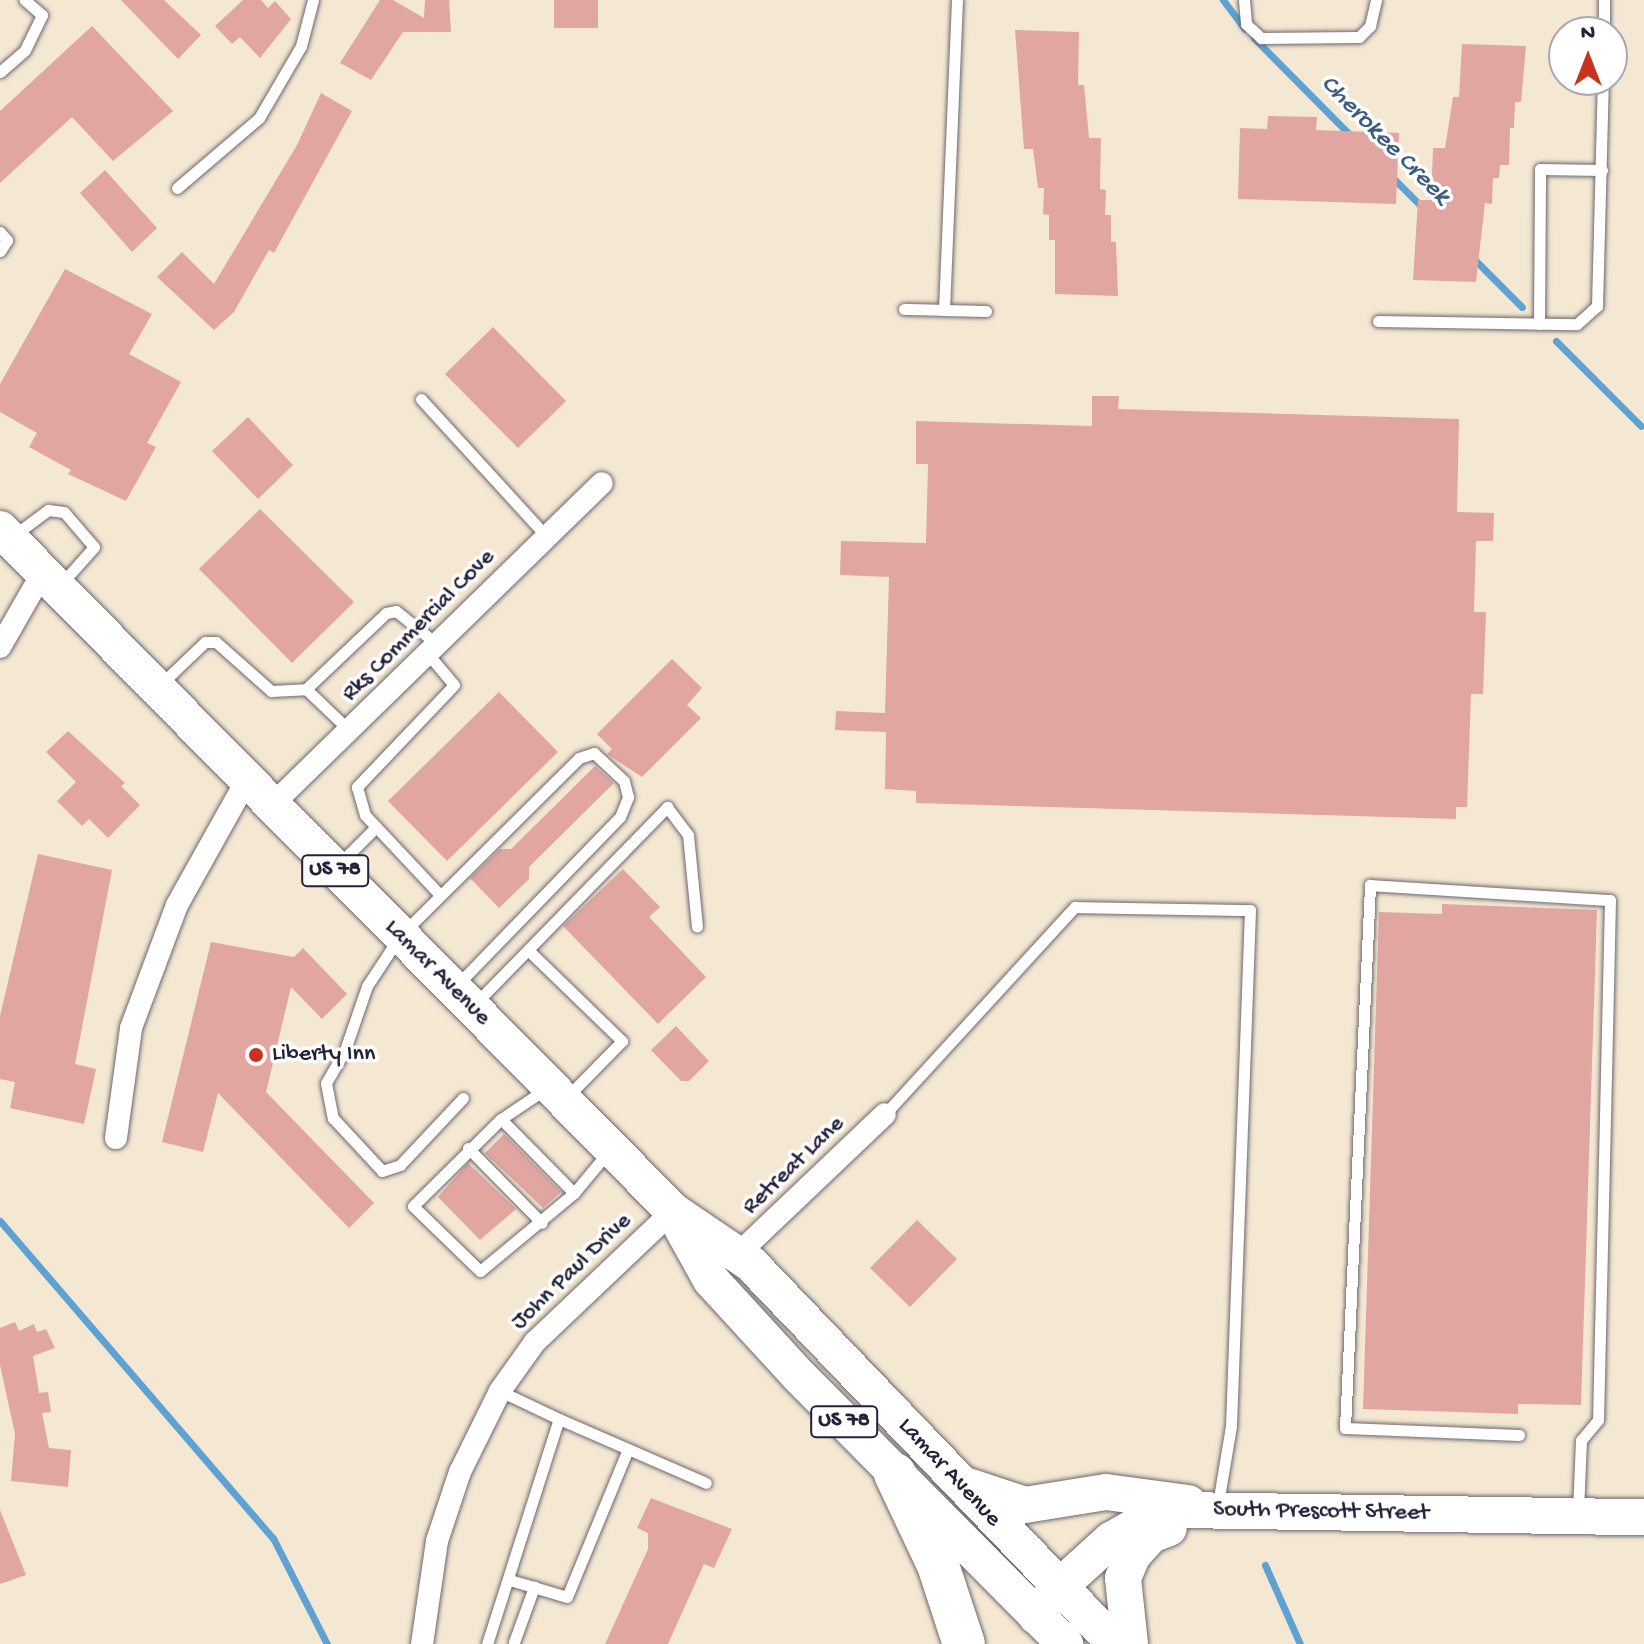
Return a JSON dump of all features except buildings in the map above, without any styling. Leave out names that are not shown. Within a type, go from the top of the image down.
[{"type":"highway","points":[[895,1474],[938,1565],[964,1644]]},
{"type":"main road","name":"Lamar Avenue","points":[[5,534],[673,1211],[737,1255],[957,1482],[1047,1602],[1065,1644]]},
{"type":"main road","name":"Lamar Avenue","points":[[673,1211],[711,1280],[895,1474],[1047,1602],[1115,1644]]},
{"type":"main road","points":[[957,1482],[1025,1505],[1106,1492],[1217,1509]]},
{"type":"main road","points":[[1130,1644],[1121,1598],[1133,1555],[1151,1535],[1217,1509]]},
{"type":"main road","name":"South Prescott Street","points":[[1047,1602],[1133,1525],[1181,1510],[1578,1519],[1644,1517]]},
{"type":"street","name":"Rks Commercial Cove","points":[[116,1138],[131,1028],[177,905],[259,793],[350,731],[602,483]]},
{"type":"street","points":[[0,647],[51,580]]},
{"type":"street","name":"Retreat Lane","points":[[737,1255],[885,1114]]},
{"type":"street","name":"John Paul Drive","points":[[422,1644],[437,1541],[460,1472],[500,1391],[535,1342],[673,1211]]},
{"type":"lane","points":[[0,72],[25,50],[42,15],[25,0]]},
{"type":"lane","points":[[177,188],[259,118],[301,46],[313,0]]},
{"type":"lane","points":[[944,310],[957,0]]},
{"type":"lane","points":[[1244,0],[1246,24],[1261,38],[1359,37],[1370,26],[1376,0]]},
{"type":"lane","points":[[1378,321],[1577,324],[1597,306],[1603,96]]},
{"type":"lane","points":[[1539,324],[1540,169],[1602,170]]},
{"type":"lane","points":[[0,232],[7,240],[0,251]]},
{"type":"lane","points":[[904,309],[986,311]]},
{"type":"lane","points":[[421,399],[547,537]]},
{"type":"lane","points":[[5,534],[48,510],[64,512],[94,547],[51,580]]},
{"type":"lane","points":[[158,687],[205,642],[216,642],[271,691],[306,689],[386,613],[406,617],[433,650],[454,685],[357,787],[365,815],[440,895]]},
{"type":"lane","points":[[306,689],[350,731]]},
{"type":"lane","points":[[462,999],[620,817],[628,797],[624,781],[594,753],[579,758],[400,936],[367,986],[345,1050],[326,1083],[333,1118],[382,1171],[400,1165],[463,1098]]},
{"type":"lane","points":[[462,999],[528,950],[667,807],[688,835],[697,927]]},
{"type":"lane","points":[[334,869],[376,827]]},
{"type":"lane","points":[[1519,1435],[1345,1428],[1370,885],[1610,900],[1598,1420],[1581,1440],[1578,1519]]},
{"type":"lane","points":[[885,1114],[1075,907],[1250,910],[1231,1426],[1217,1509]]},
{"type":"lane","points":[[528,950],[622,1041],[556,1094],[501,1119],[468,1148],[413,1206],[480,1271],[542,1223],[574,1193],[610,1148]]},
{"type":"lane","points":[[501,1119],[521,1146],[574,1193]]},
{"type":"lane","points":[[468,1148],[520,1193],[542,1223]]},
{"type":"lane","points":[[500,1391],[706,1483]]},
{"type":"lane","points":[[487,1644],[510,1580],[559,1419]]},
{"type":"lane","points":[[510,1580],[567,1597],[628,1449]]},
{"type":"lane","points":[[514,1642],[534,1587]]},
{"type":"waterway","name":"Cherokee Creek","points":[[1223,0],[1245,29]]},
{"type":"waterway","name":"Cherokee Creek","points":[[1254,38],[1352,137]]},
{"type":"waterway","name":"Cherokee Creek","points":[[1392,177],[1423,208]]},
{"type":"waterway","name":"Cherokee Creek","points":[[1471,256],[1522,307]]},
{"type":"waterway","name":"Cherokee Creek","points":[[1556,341],[1641,426]]},
{"type":"waterway","points":[[0,1221],[273,1538],[327,1644]]},
{"type":"waterway","name":"Cherokee Creek","points":[[1265,1565],[1300,1644]]},
{"type":"place","name":"Liberty Inn","points":[[256,1055]]}]
